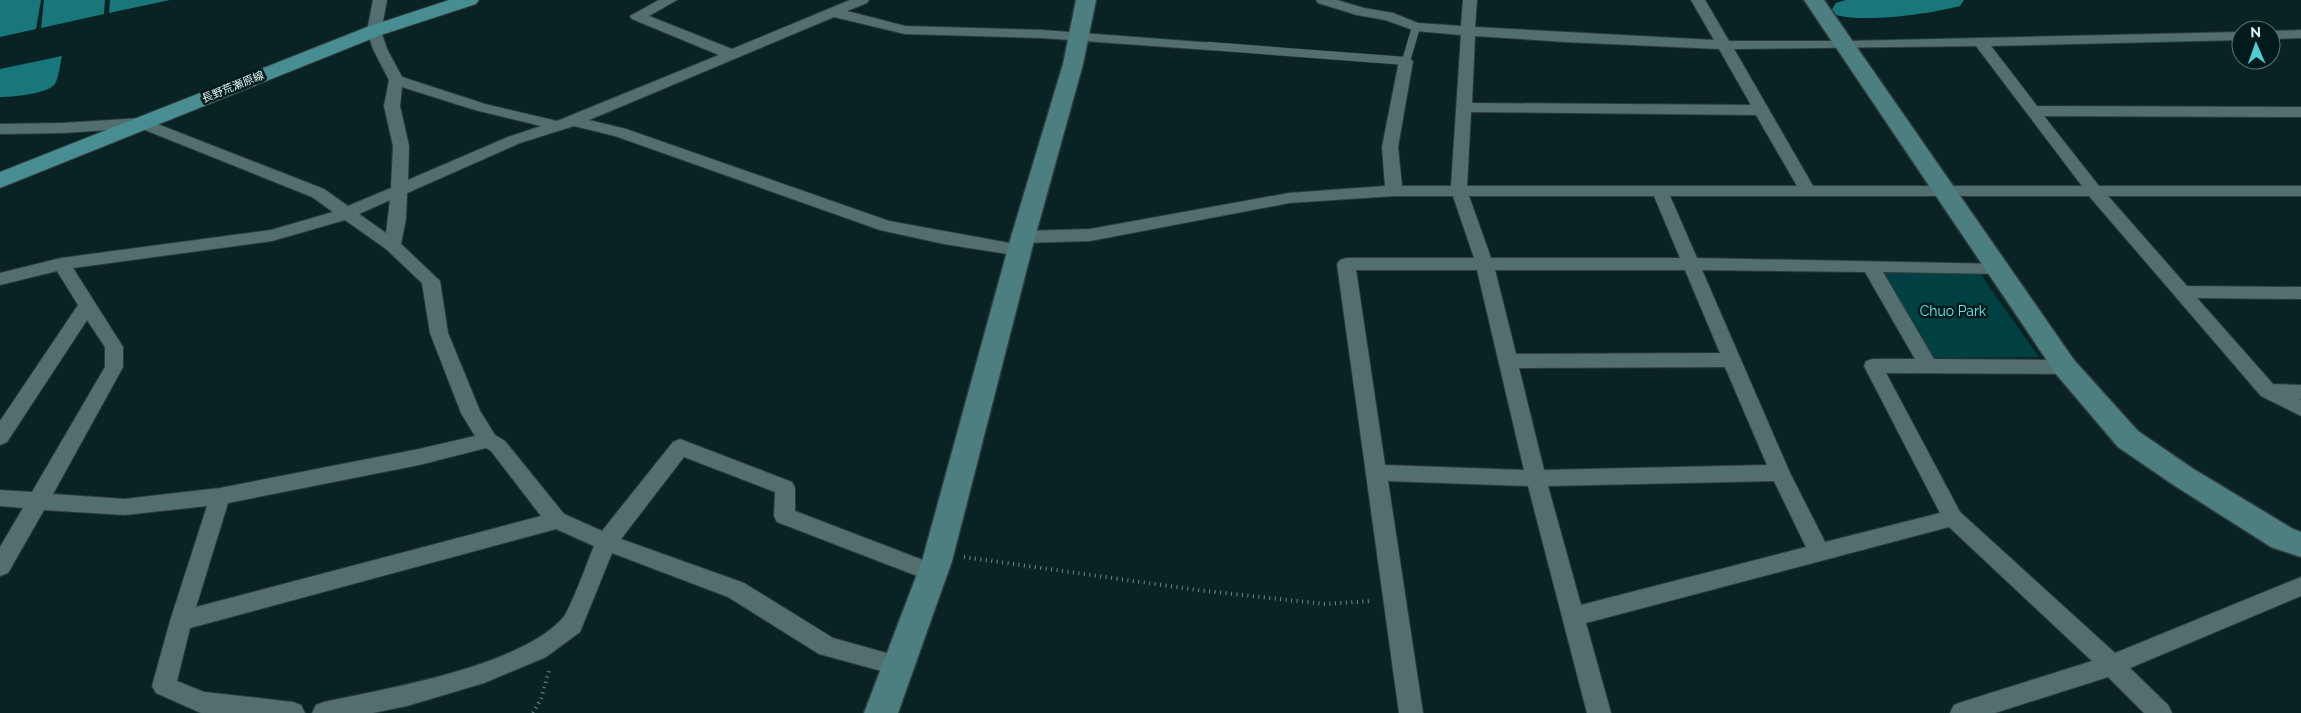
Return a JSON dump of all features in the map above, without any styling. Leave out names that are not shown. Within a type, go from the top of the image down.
[{"type":"main road","name":"長野荒瀬原線","points":[[0,181],[374,31],[469,0]]},
{"type":"street","points":[[380,0],[374,31],[380,49],[396,80],[392,106],[401,146],[398,218],[392,245]]},
{"type":"street","points":[[670,0],[637,16],[733,55]]},
{"type":"street","points":[[2,281],[61,264],[272,235],[345,214],[514,140],[554,125],[572,121],[862,0]]},
{"type":"street","points":[[881,713],[900,666],[936,563],[1022,244],[1073,64],[1086,0]]},
{"type":"street","points":[[1323,0],[1362,12],[1388,16],[1416,27],[1469,32],[1723,45],[1846,45],[2231,36]]},
{"type":"street","points":[[1470,0],[1459,190],[1485,266],[1536,478],[1599,713]]},
{"type":"street","points":[[1698,0],[1808,191]]},
{"type":"street","points":[[1814,0],[2065,367],[2128,438],[2182,476],[2282,538],[2301,545]]},
{"type":"street","points":[[833,12],[905,30],[1042,34],[1209,46]]},
{"type":"street","points":[[2281,35],[2301,34]]},
{"type":"street","points":[[1980,42],[2094,191],[2184,292],[2268,391],[2301,409]]},
{"type":"street","points":[[1394,191],[1390,147],[1406,61]]},
{"type":"street","points":[[396,80],[480,107],[554,125]]},
{"type":"street","points":[[1464,107],[1761,110]]},
{"type":"street","points":[[2033,112],[2301,112]]},
{"type":"street","points":[[572,121],[620,132],[886,226],[944,238],[1022,244],[1090,235],[1289,198],[1394,191],[2301,192]]},
{"type":"street","points":[[0,129],[63,128],[142,123],[318,193],[345,214],[392,245],[431,281],[439,333],[471,413],[488,440],[498,446],[557,520],[606,542],[736,590],[827,647],[900,666]]},
{"type":"street","points":[[1660,191],[1780,473],[1819,552]]},
{"type":"street","points":[[0,567],[114,367],[114,347],[61,264]]},
{"type":"street","points":[[1411,713],[1374,473],[1346,264],[1485,266],[1692,264],[1997,268]]},
{"type":"street","points":[[1871,267],[1929,366]]},
{"type":"street","points":[[2184,292],[2301,293]]},
{"type":"street","points":[[0,437],[88,306]]},
{"type":"street","points":[[1508,361],[1732,360]]},
{"type":"street","points":[[2065,367],[1873,366],[1953,518],[2112,665],[2160,713]]},
{"type":"street","points":[[2268,391],[2301,392]]},
{"type":"street","points":[[0,498],[124,507],[220,496],[419,457],[488,440]]},
{"type":"street","points":[[324,713],[407,695],[484,673],[538,650],[559,635],[572,625],[606,542],[680,447],[785,488],[784,516],[936,563]]},
{"type":"street","points":[[1374,473],[1536,478],[1780,473]]},
{"type":"street","points":[[220,496],[181,621],[164,686],[203,703],[293,713]]},
{"type":"street","points":[[1573,617],[1953,518]]},
{"type":"street","points":[[181,621],[557,520]]},
{"type":"street","points":[[1962,713],[2112,665],[2301,586]]},
{"type":"lane","points":[[1209,46],[1406,61],[1416,27]]},
{"type":"path","points":[[936,563],[1325,604],[1394,599]]},
{"type":"path","points":[[533,713],[541,699],[559,635]]},
{"type":"green space","name":"Chuo Park","points":[[1974,265],[2039,357],[1929,358],[1878,272]]},
{"type":"shaded area","points":[[0,0],[41,0],[36,29],[0,37]]},
{"type":"shaded area","points":[[44,0],[105,0],[104,14],[41,28]]},
{"type":"shaded area","points":[[110,0],[170,0],[109,13]]},
{"type":"shaded area","points":[[62,56],[55,84],[51,87],[29,94],[0,97],[0,69]]},
{"type":"waterway","points":[[1846,9],[1900,7],[1950,0]]}]
